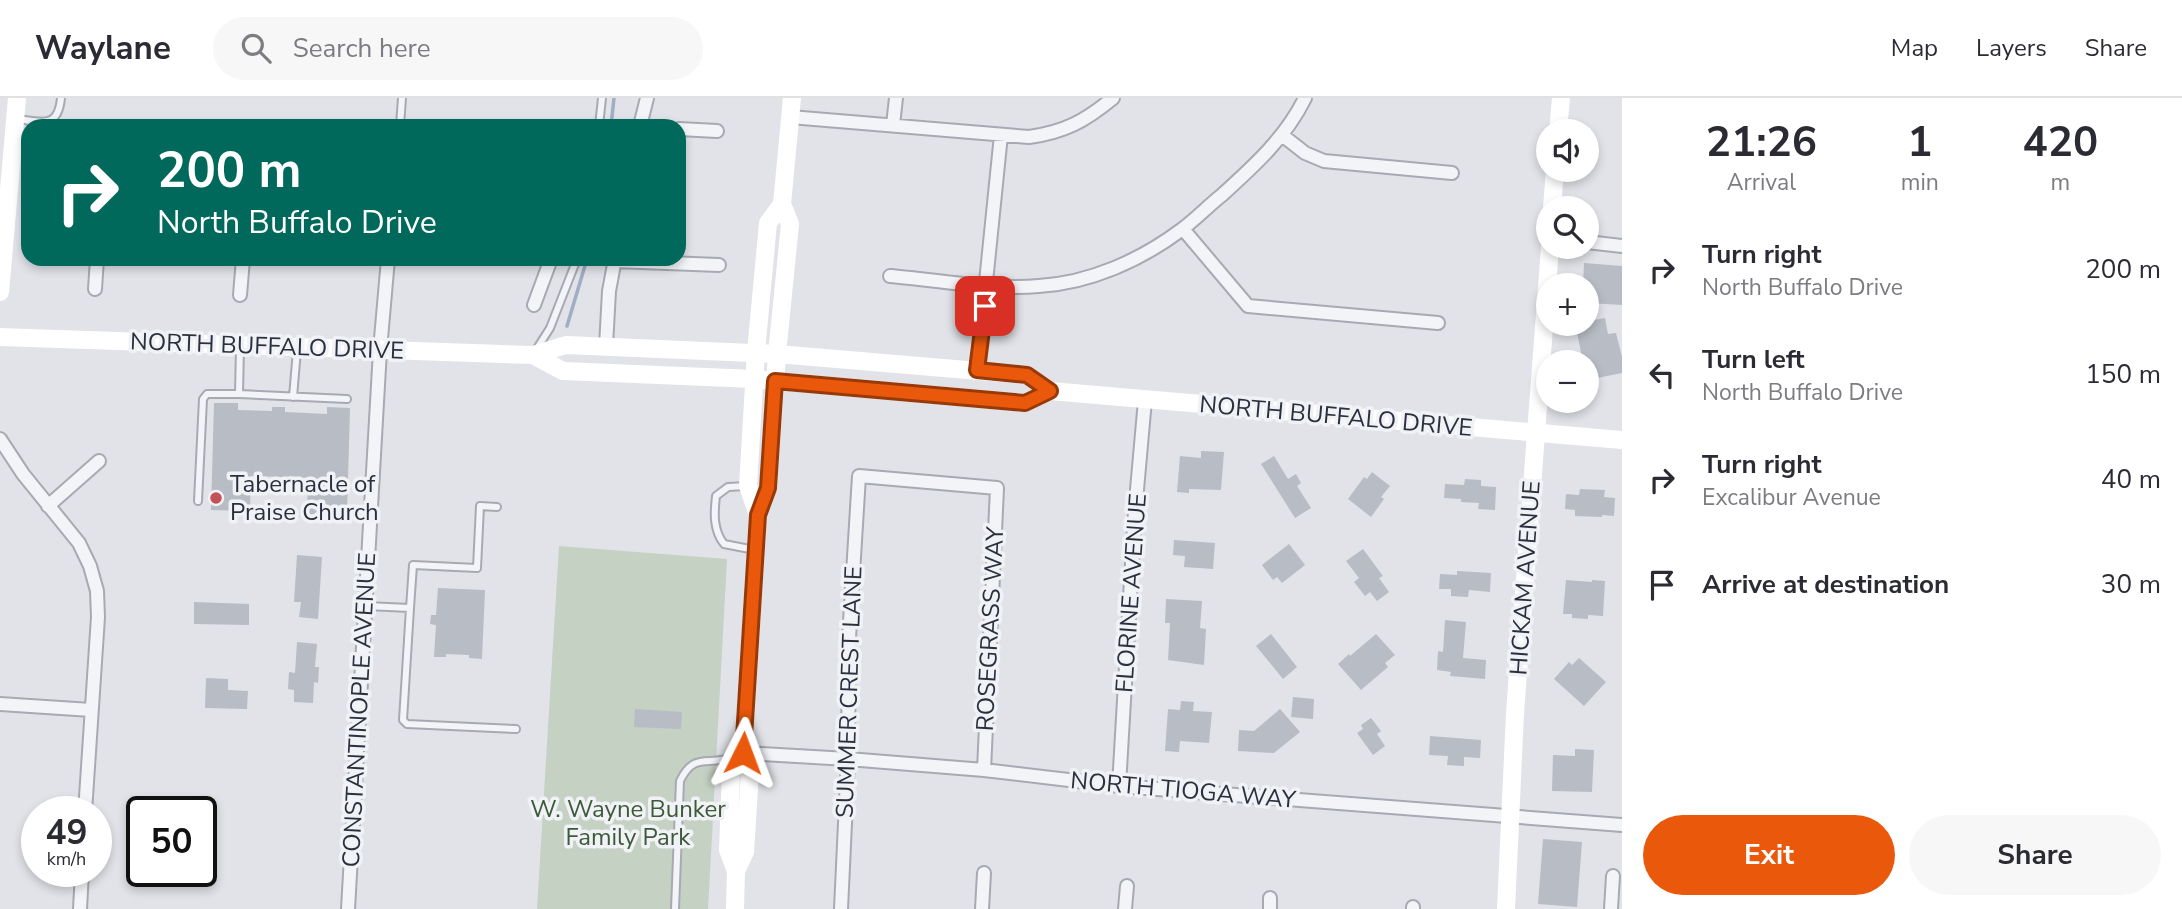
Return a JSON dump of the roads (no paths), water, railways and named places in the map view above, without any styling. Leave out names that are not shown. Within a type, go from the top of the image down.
[{"type":"main road","points":[[0,292],[12,127],[17,98]]},
{"type":"main road","points":[[734,909],[736,871],[727,850],[731,773],[743,753],[758,515],[768,488],[777,354],[790,224],[782,204],[792,98]]},
{"type":"main road","points":[[1559,119],[1561,98]]},
{"type":"main road","points":[[758,515],[748,486],[756,352],[768,223],[782,204]]},
{"type":"main road","name":"HICKAM AVENUE","points":[[1506,909],[1515,713],[1549,259]]},
{"type":"main road","name":"NORTH BUFFALO DRIVE","points":[[0,337],[533,355],[566,345],[756,352],[1027,375],[1050,391],[1622,440]]},
{"type":"main road","name":"NORTH BUFFALO DRIVE","points":[[533,355],[563,371],[775,381],[1025,403],[1050,391]]},
{"type":"street","points":[[641,119],[647,98]]},
{"type":"street","points":[[893,125],[896,98]]},
{"type":"street","points":[[790,117],[1029,137],[1052,134],[1076,125],[1113,98]]},
{"type":"street","points":[[890,276],[987,285],[1037,286],[1063,283],[1114,269],[1183,229],[1251,169],[1282,135],[1304,98]]},
{"type":"street","points":[[686,129],[716,131]]},
{"type":"street","points":[[977,370],[1001,135]]},
{"type":"street","points":[[1282,135],[1305,153],[1324,161],[1452,173]]},
{"type":"street","points":[[1183,229],[1248,306],[1438,323]]},
{"type":"street","points":[[1599,243],[1622,246]]},
{"type":"street","points":[[686,263],[719,265]]},
{"type":"street","points":[[95,289],[97,266]]},
{"type":"street","points":[[240,295],[242,266]]},
{"type":"street","name":"CONSTANTINOPLE AVENUE","points":[[348,909],[386,266]]},
{"type":"street","points":[[534,305],[548,266]]},
{"type":"street","points":[[606,346],[609,291],[614,266]]},
{"type":"street","name":"FLORINE AVENUE","points":[[1119,786],[1135,512],[1145,400]]},
{"type":"street","points":[[0,439],[23,474],[79,543],[90,566],[97,591],[98,617],[86,796]]},
{"type":"street","points":[[48,506],[99,461]]},
{"type":"street","name":"SUMMER CREST LANE","points":[[841,909],[848,759],[849,638],[859,476],[997,488]]},
{"type":"street","name":"ROSEGRASS WAY","points":[[984,771],[997,488]]},
{"type":"street","points":[[0,704],[90,710]]},
{"type":"street","name":"NORTH TIOGA WAY","points":[[743,753],[848,759],[1119,786],[1622,825]]},
{"type":"street","points":[[982,909],[984,873]]},
{"type":"street","points":[[1611,909],[1613,876]]},
{"type":"street","points":[[1125,909],[1127,886]]},
{"type":"street","points":[[80,909],[81,887]]},
{"type":"lane","points":[[54,119],[60,113],[61,98]]},
{"type":"lane","points":[[400,119],[402,98]]},
{"type":"lane","points":[[600,119],[602,98]]},
{"type":"lane","points":[[12,127],[21,126]]},
{"type":"lane","points":[[533,355],[550,328],[574,266]]},
{"type":"lane","points":[[239,394],[240,345]]},
{"type":"lane","points":[[293,397],[297,347]]},
{"type":"lane","points":[[198,501],[203,399],[207,394],[347,399]]},
{"type":"lane","points":[[748,486],[728,487],[716,496],[714,512],[717,535],[724,544],[755,550]]},
{"type":"lane","points":[[497,507],[480,506],[477,568],[413,565],[403,720],[412,725],[516,729]]},
{"type":"lane","points":[[366,606],[410,608]]},
{"type":"lane","points":[[675,909],[680,781],[687,767],[699,761],[724,761],[743,753]]},
{"type":"waterway","points":[[612,119],[614,98]]},
{"type":"waterway","points":[[567,326],[585,266]]},
{"type":"place","name":"Tabernacle of Praise Church","points":[[216,498]]},
{"type":"park label","name":"W. Wayne Bunker Family Park","points":[[628,823]]}]
